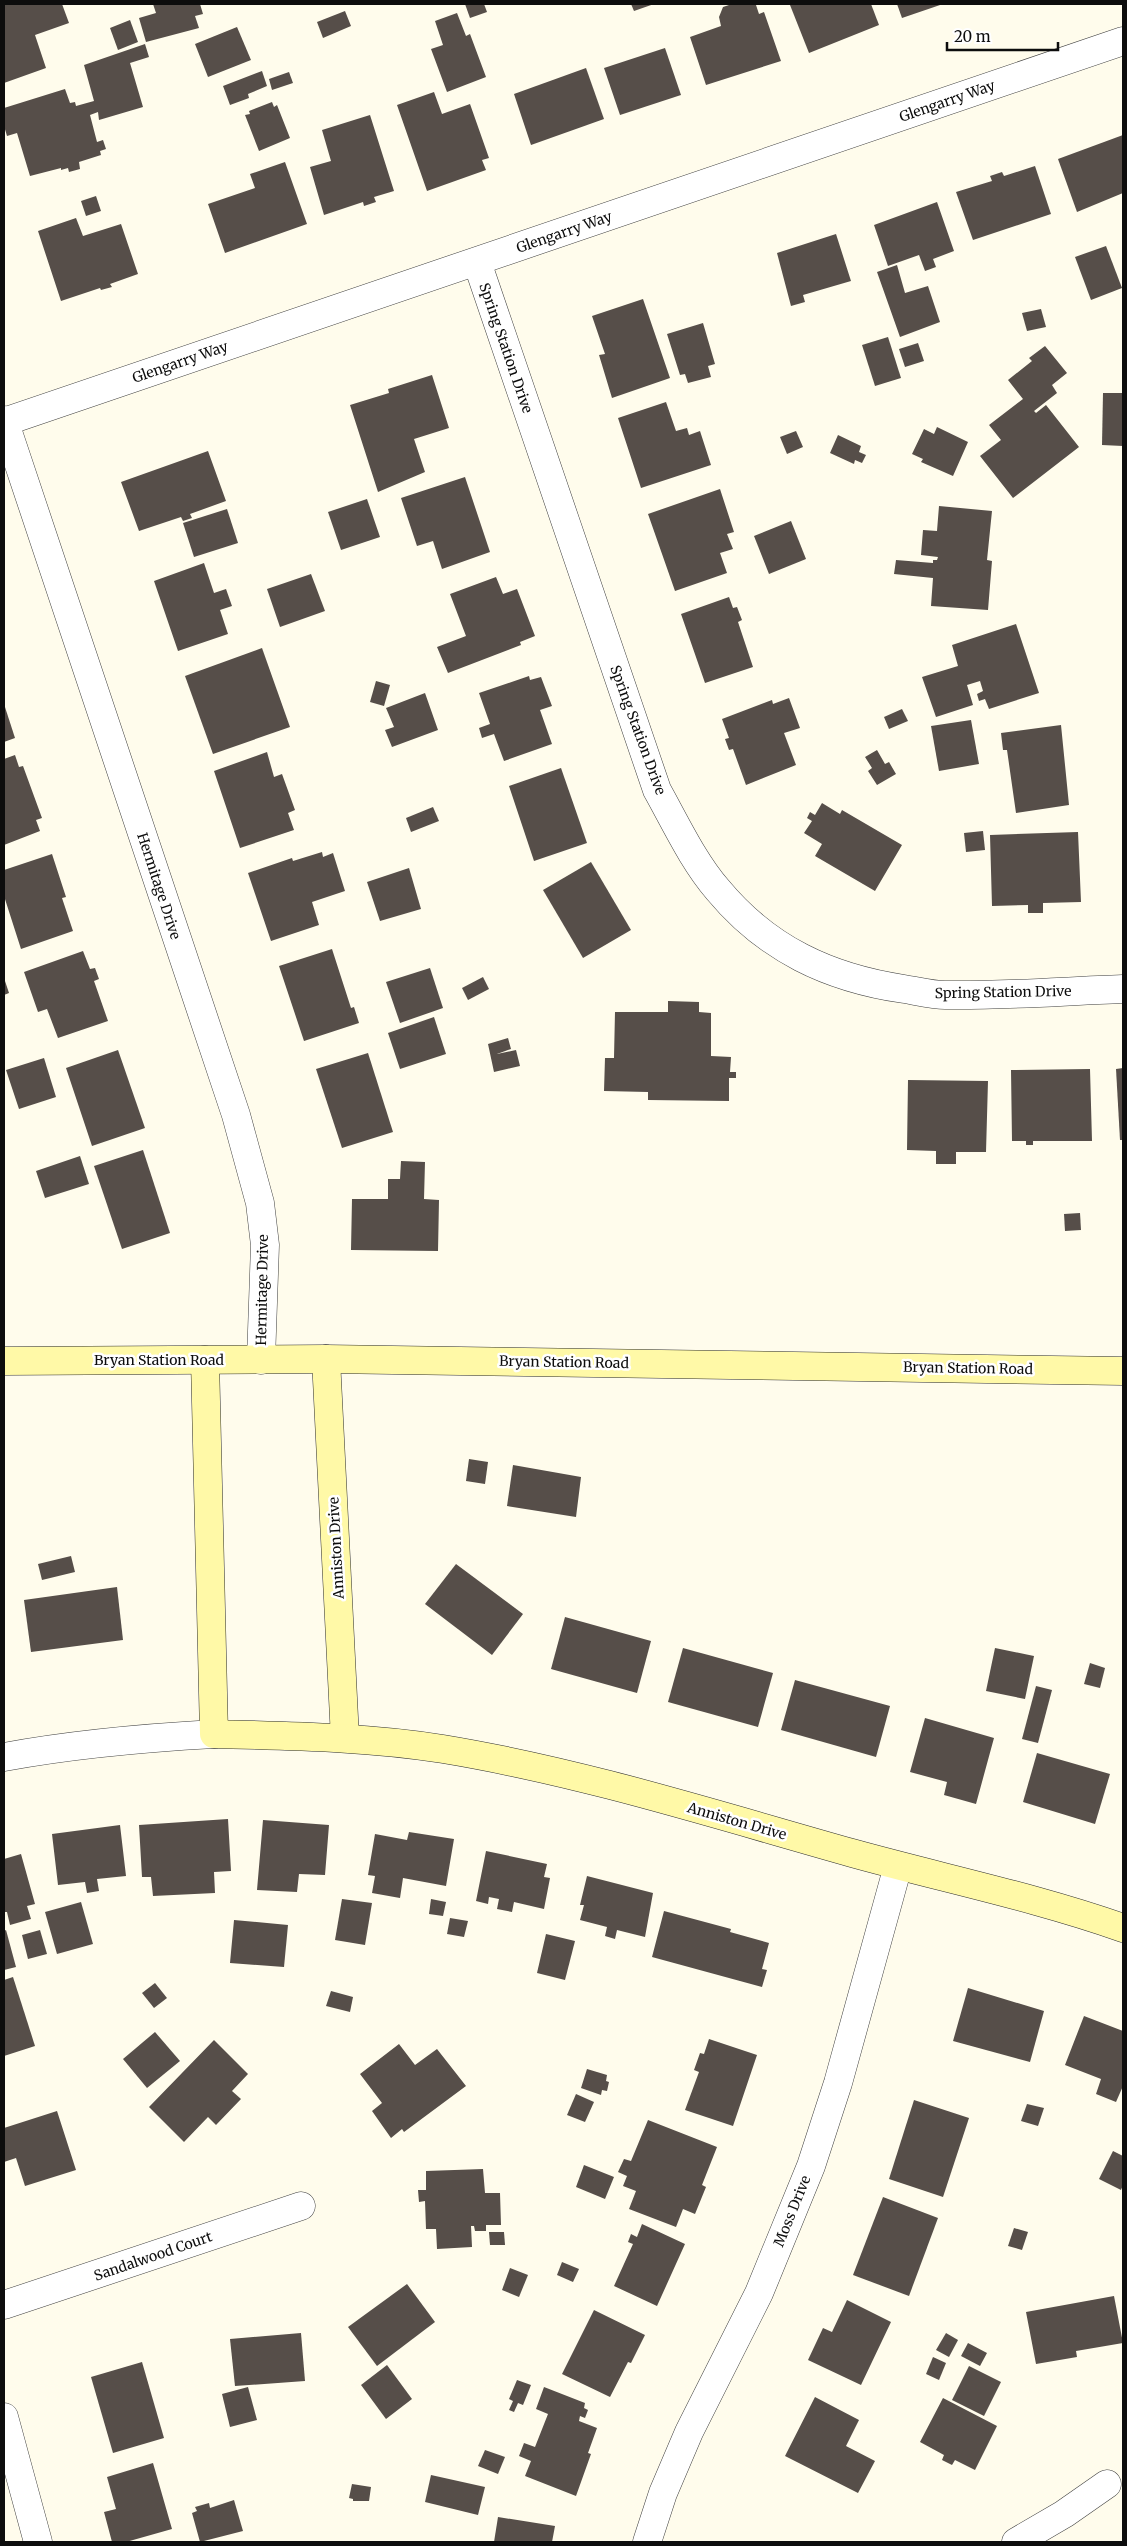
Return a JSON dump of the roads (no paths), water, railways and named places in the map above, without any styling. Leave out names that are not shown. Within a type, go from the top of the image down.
[{"type":"street","name":"Glengarry Way","points":[[4,421],[477,262],[1123,41]]},
{"type":"street","name":"Spring Station Drive","points":[[477,262],[658,790],[694,857],[717,890],[740,914],[770,938],[800,958],[865,983],[944,995],[1123,988]]},
{"type":"street","name":"Hermitage Drive","points":[[4,421],[236,1115],[260,1203],[265,1244],[261,1360]]},
{"type":"street","name":"Bryan Station Road","points":[[4,1361],[326,1359],[1123,1370]]},
{"type":"street","name":"Anniston Drive","points":[[326,1359],[346,1738]]},
{"type":"street","points":[[205,1360],[214,1734]]},
{"type":"street","name":"Anniston Drive","points":[[4,1757],[54,1747],[124,1739],[214,1734],[346,1738],[442,1749],[579,1777],[898,1866],[1089,1916],[1123,1928]]},
{"type":"street","name":"Moss Drive","points":[[647,2542],[663,2493],[689,2432],[759,2293],[811,2166],[838,2083],[898,1866]]},
{"type":"street","name":"Sandalwood Court","points":[[4,2305],[301,2206]]},
{"type":"street","points":[[4,2417],[38,2542]]},
{"type":"street","points":[[1016,2542],[1064,2514],[1108,2484]]}]
